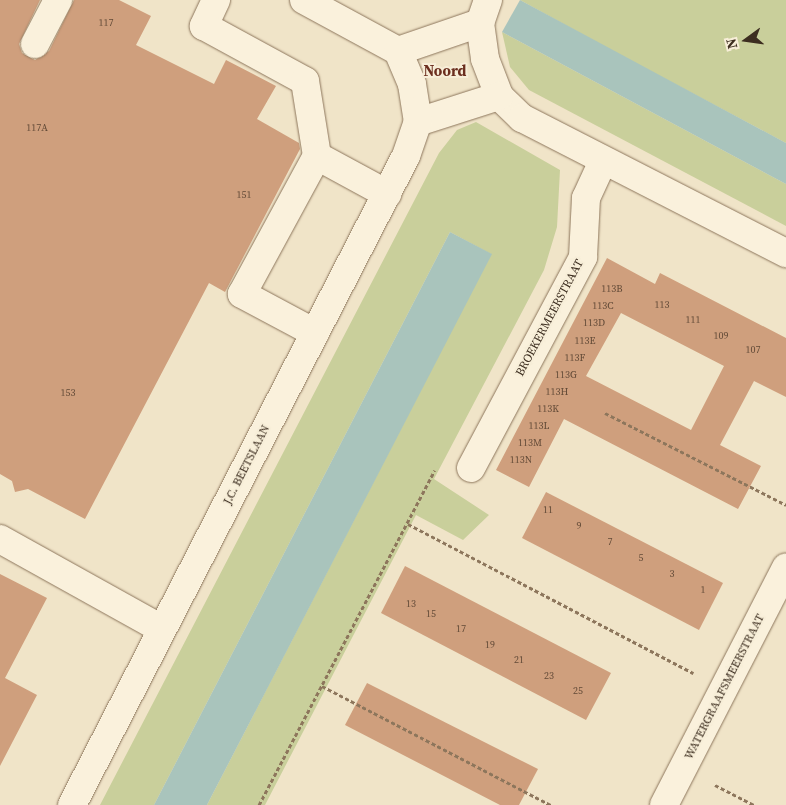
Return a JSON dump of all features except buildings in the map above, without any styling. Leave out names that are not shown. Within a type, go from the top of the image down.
[{"type":"street","points":[[36,44],[58,0]]},
{"type":"street","points":[[216,0],[204,26],[305,81],[317,156],[242,294],[315,333]]},
{"type":"street","points":[[304,0],[398,51],[412,84],[418,122],[500,96]]},
{"type":"street","points":[[398,51],[484,11],[485,59],[500,96],[522,118],[786,253]]},
{"type":"street","name":"J.C. BEETSLAAN","points":[[72,805],[387,194],[418,122]]},
{"type":"street","points":[[317,156],[387,194]]},
{"type":"street","name":"BROEKERMEERSTRAAT","points":[[471,468],[583,257],[586,198],[603,160]]},
{"type":"street","points":[[0,539],[162,630]]},
{"type":"street","name":"WATERGRAAFSMEERSTRAAT","points":[[664,805],[786,568]]},
{"type":"path","points":[[605,413],[786,505]]},
{"type":"path","points":[[259,805],[408,524],[724,689]]},
{"type":"path","points":[[322,686],[551,805]]},
{"type":"path","points":[[683,768],[754,805]]},
{"type":"green space","points":[[520,0],[786,0],[786,143],[609,49]]},
{"type":"green space","points":[[502,32],[786,184],[786,226],[529,90],[510,67]]},
{"type":"green space","points":[[476,122],[560,170],[557,227],[544,270],[434,479],[489,515],[463,540],[416,515],[265,805],[207,805],[491,254],[450,232],[154,805],[100,805],[439,153],[457,130]]},
{"type":"water","points":[[520,0],[786,143],[786,184],[502,32]]},
{"type":"water","points":[[450,232],[492,254],[207,805],[154,805]]},
{"type":"district","name":"Noord","points":[[445,71]]}]
